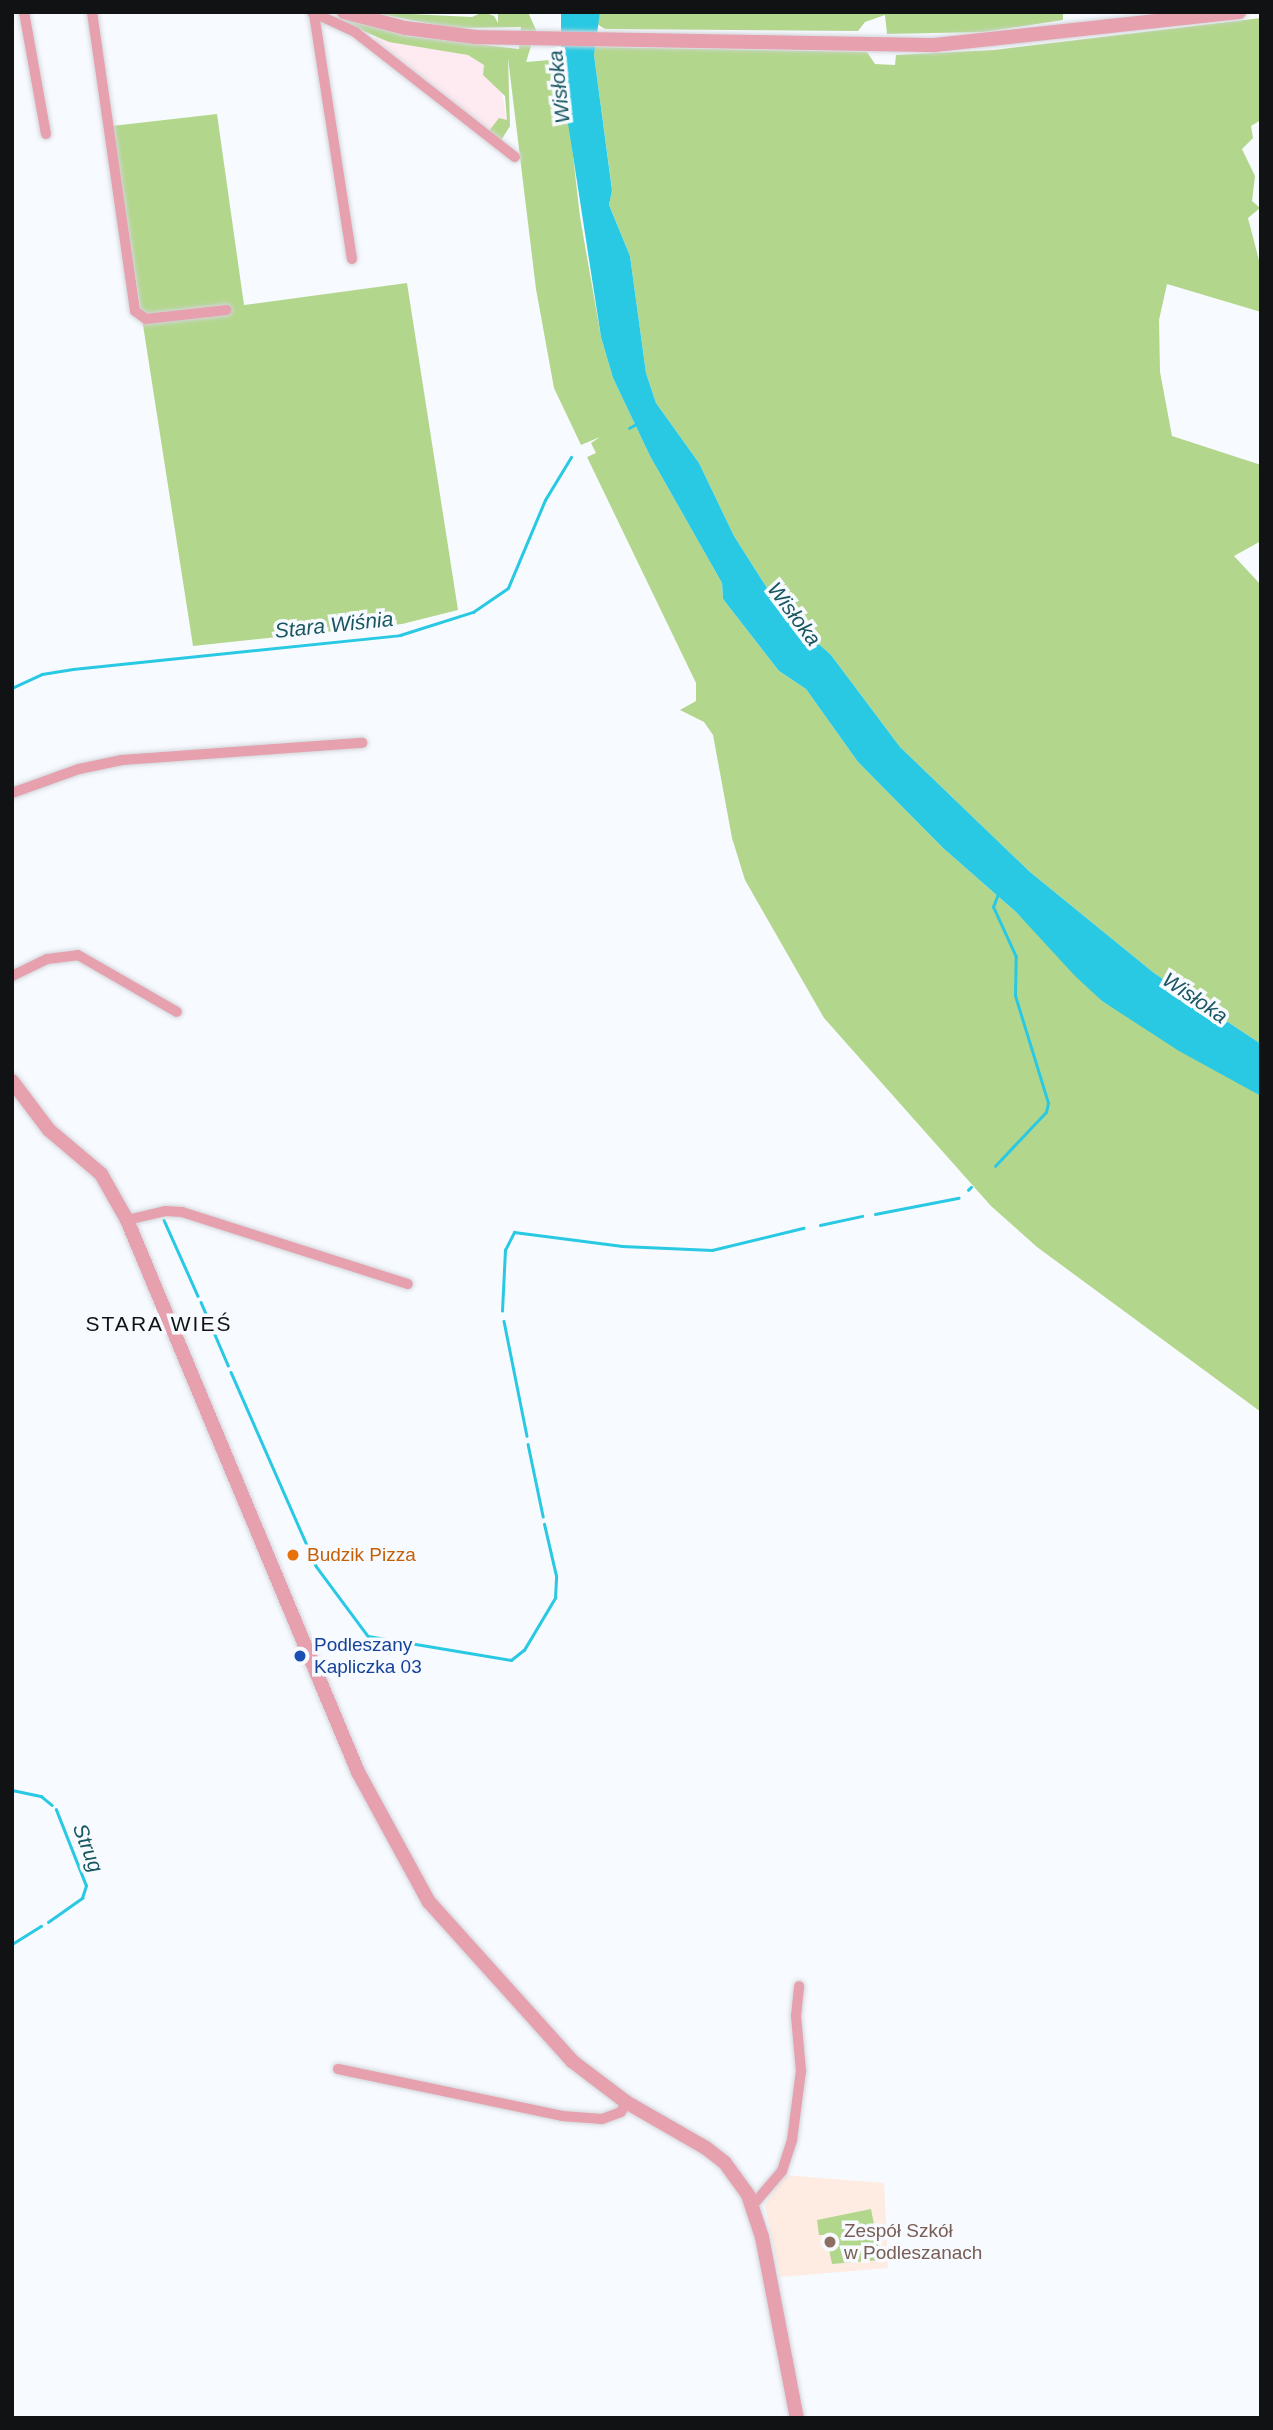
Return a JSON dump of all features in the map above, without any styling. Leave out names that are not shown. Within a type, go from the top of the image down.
[{"type":"street","points":[[24,12],[46,134]]},
{"type":"street","points":[[92,12],[135,311],[146,319],[226,310]]},
{"type":"street","points":[[344,12],[416,30],[511,38],[881,45],[973,43],[1239,12]]},
{"type":"street","points":[[313,13],[355,32],[515,157]]},
{"type":"street","points":[[313,13],[352,259]]},
{"type":"street","points":[[12,793],[79,769],[122,760],[362,743]]},
{"type":"street","points":[[12,976],[47,959],[78,956],[177,1013]]},
{"type":"street","points":[[12,1081],[49,1130],[101,1174],[127,1220],[336,1720],[397,1847],[443,1923],[572,2061],[626,2102],[725,2163],[753,2205],[797,2418]]},
{"type":"street","points":[[127,1220],[165,1211],[182,1212],[408,1284]]},
{"type":"street","points":[[753,2205],[782,2171],[792,2140],[801,2071],[796,2016],[799,1986]]},
{"type":"street","points":[[338,2069],[562,2116],[602,2119],[621,2112],[626,2102]]},
{"type":"shaded area","points":[[376,37],[495,55],[507,120],[497,138],[373,42]]},
{"type":"shaded area","name":"Zespół Szkół w Podleszanach","points":[[784,2175],[884,2183],[888,2268],[780,2277],[765,2205]]},
{"type":"green space","points":[[369,12],[472,17],[483,12],[494,16],[498,23],[498,12],[528,12],[536,30],[526,62],[562,59],[580,217],[601,337],[613,378],[650,456],[722,583],[723,599],[779,671],[806,689],[858,762],[943,848],[1016,912],[1102,1001],[1261,1096],[1261,1412],[1037,1247],[991,1206],[824,1018],[745,880],[732,838],[713,735],[704,722],[680,710],[696,701],[696,683],[587,457],[596,453],[591,443],[600,437],[581,445],[554,388],[536,289],[508,58],[510,126],[500,142],[489,131],[499,118],[507,120],[505,96],[483,75],[484,65],[468,55],[389,42],[321,13],[406,36],[519,49],[521,27],[452,28]]},
{"type":"green space","points":[[600,12],[1063,12],[1063,20],[984,32],[887,34],[885,15],[865,22],[858,31],[605,29],[597,24]]},
{"type":"green space","points":[[1261,18],[1261,120],[1251,126],[1253,138],[1242,149],[1255,176],[1252,201],[1260,208],[1248,218],[1261,268],[1261,312],[1167,284],[1159,320],[1160,372],[1172,436],[1261,465],[1261,541],[1234,556],[1261,585],[1261,1044],[1154,973],[1030,872],[900,747],[831,655],[781,610],[734,536],[699,463],[656,403],[646,373],[630,256],[609,205],[612,189],[594,55],[595,47],[867,52],[875,64],[895,65],[896,55],[994,50]]},
{"type":"green space","points":[[217,114],[244,305],[407,283],[458,610],[402,624],[193,646],[112,126]]},
{"type":"green space","points":[[871,2209],[881,2260],[832,2264],[826,2235],[819,2235],[817,2220]]},
{"type":"water","points":[[561,12],[600,12],[594,55],[612,190],[609,205],[630,256],[646,373],[656,403],[699,463],[734,536],[781,610],[831,655],[900,747],[1030,872],[1154,973],[1261,1044],[1261,1096],[1179,1051],[1102,1001],[1016,912],[943,848],[858,762],[806,689],[779,671],[723,599],[722,583],[650,456],[613,378],[601,337],[561,78]]},
{"type":"waterway","name":"Stara Wiśnia","points":[[629,428],[638,423]]},
{"type":"waterway","name":"Stara Wiśnia","points":[[12,688],[42,674],[73,669],[400,635],[473,612],[508,588],[545,500],[571,457]]},
{"type":"waterway","points":[[995,1166],[1046,1112],[1048,1103],[1015,996],[1016,957],[993,907],[998,894]]},
{"type":"waterway","points":[[968,1190],[971,1187]]},
{"type":"waterway","points":[[875,1214],[958,1198]]},
{"type":"waterway","points":[[820,1225],[862,1216]]},
{"type":"waterway","points":[[164,1220],[198,1296]]},
{"type":"waterway","points":[[502,1311],[505,1250],[514,1232],[622,1246],[712,1250],[803,1228]]},
{"type":"waterway","points":[[201,1302],[228,1365]]},
{"type":"waterway","points":[[504,1321],[527,1436]]},
{"type":"waterway","points":[[231,1372],[316,1566],[368,1636],[511,1660],[524,1650],[555,1598],[556,1576],[544,1524]]},
{"type":"waterway","points":[[528,1444],[543,1516]]},
{"type":"waterway","name":"Strug","points":[[12,1790],[41,1796],[52,1805]]},
{"type":"waterway","name":"Strug","points":[[48,1922],[82,1898],[86,1886],[56,1810]]},
{"type":"waterway","name":"Strug","points":[[12,1944],[41,1926]]},
{"type":"place","name":"Budzik Pizza","points":[[293,1555]]},
{"type":"place","name":"Podleszany Kapliczka 03","points":[[300,1656]]},
{"type":"place","name":"Zespół Szkół w Podleszanach","points":[[830,2242]]},
{"type":"district","name":"STARA WIEŚ","points":[[159,1324]]},
{"type":"water label","name":"Wisłoka","points":[[559,87]]},
{"type":"water label","name":"Wisłoka","points":[[794,614]]},
{"type":"water label","name":"Wisłoka","points":[[1195,998]]}]
